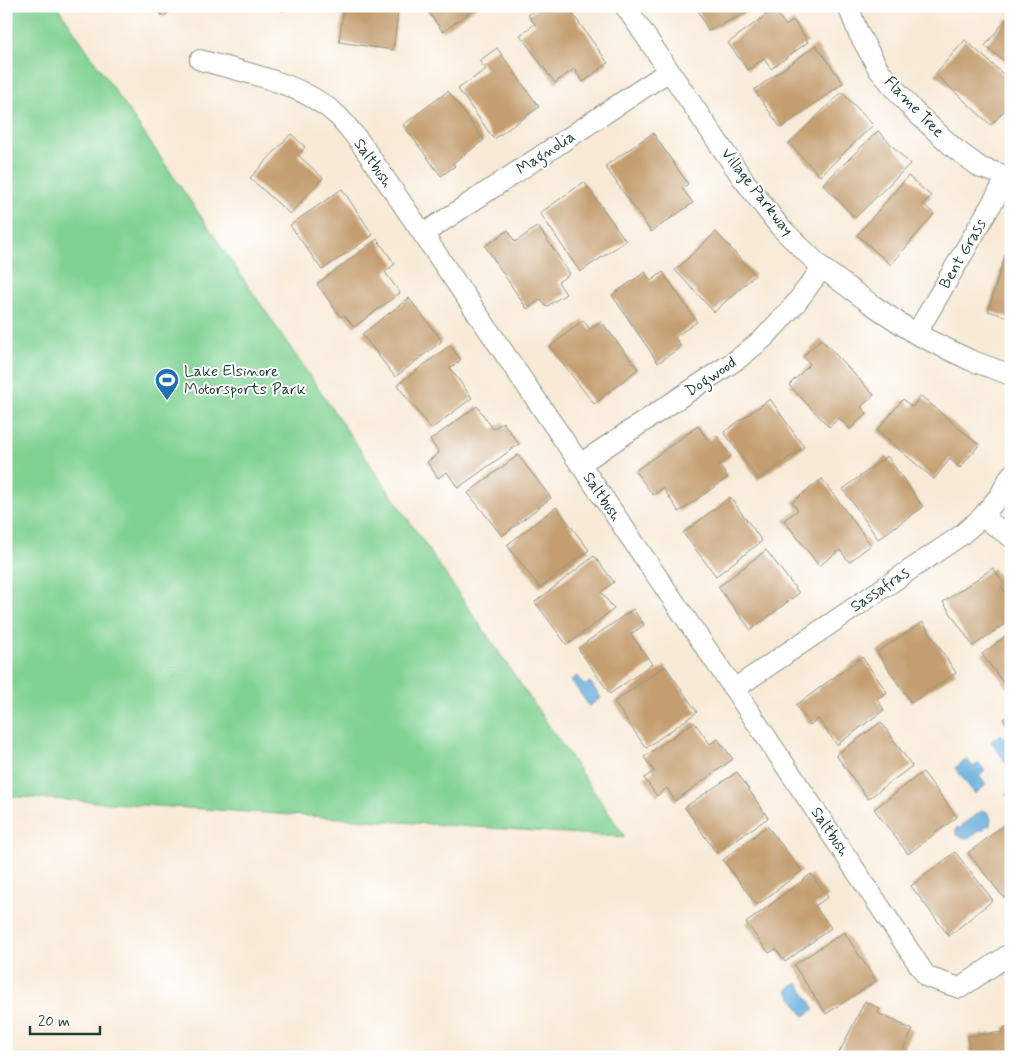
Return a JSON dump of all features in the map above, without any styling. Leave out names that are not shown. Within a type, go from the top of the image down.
[{"type":"street","name":"Village Parkway","points":[[625,6],[743,179],[780,227],[822,268],[916,334],[970,360],[1011,375]]},
{"type":"street","name":"Flame Tree","points":[[848,6],[858,32],[879,70],[913,110],[954,148],[980,168],[1010,176]]},
{"type":"street","name":"Saltbush","points":[[200,60],[282,83],[316,100],[338,116],[360,142],[734,689],[927,977],[960,988],[1011,953]]},
{"type":"street","name":"Magnolia","points":[[423,234],[669,71]]},
{"type":"street","name":"Bent Grass","points":[[916,334],[1010,176]]},
{"type":"street","name":"Dogwood","points":[[580,464],[739,358],[758,343],[796,303],[822,268]]},
{"type":"street","name":"Sassafras","points":[[734,689],[960,536],[982,517],[1000,495],[1011,475]]},
{"type":"street","points":[[982,517],[1011,537]]},
{"type":"green space","name":"Lake Elsinore Motorsports Park","points":[[6,6],[57,6],[625,837],[6,796]]},
{"type":"water","points":[[577,676],[584,686],[590,682],[601,698],[589,706],[571,680]]},
{"type":"water","points":[[1001,734],[1011,749],[1011,764],[1008,766],[991,741]]},
{"type":"water","points":[[967,759],[973,767],[979,763],[985,771],[979,776],[986,785],[975,794],[955,768]]},
{"type":"water","points":[[983,810],[991,818],[990,826],[985,826],[983,830],[977,831],[973,836],[966,838],[956,835],[956,828],[962,828],[963,824]]},
{"type":"water","points":[[798,983],[815,1009],[804,1016],[787,990]]},
{"type":"building","points":[[155,6],[177,6],[163,17]]},
{"type":"building","points":[[279,6],[289,6],[282,11]]},
{"type":"building","points":[[344,6],[399,6],[393,50],[339,42]]},
{"type":"building","points":[[424,6],[478,6],[443,32]]},
{"type":"building","points":[[541,6],[553,6],[555,10],[560,6],[567,6],[608,63],[583,82],[574,69],[555,83],[520,35],[535,24],[528,15]]},
{"type":"building","points":[[696,6],[761,6],[708,31]]},
{"type":"building","points":[[945,6],[963,6],[962,11]]},
{"type":"building","points":[[774,9],[786,26],[793,20],[808,42],[771,69],[764,59],[748,70],[728,43]]},
{"type":"building","points":[[1007,18],[1011,21],[1011,66],[985,46]]},
{"type":"building","points":[[965,40],[1011,81],[1011,103],[991,125],[935,74]]},
{"type":"building","points":[[816,45],[843,83],[781,128],[754,90]]},
{"type":"building","points":[[497,48],[539,107],[494,139],[458,89],[486,69],[479,61]]},
{"type":"building","points":[[448,91],[484,140],[453,163],[455,166],[441,176],[403,125]]},
{"type":"building","points":[[842,92],[873,125],[820,176],[789,143]]},
{"type":"building","points":[[878,131],[910,164],[855,218],[823,184]]},
{"type":"building","points":[[653,133],[688,184],[682,188],[693,203],[651,232],[605,166]]},
{"type":"building","points":[[291,134],[305,147],[298,155],[323,178],[290,214],[250,178]]},
{"type":"building","points":[[908,176],[931,196],[923,204],[934,214],[891,265],[857,235]]},
{"type":"building","points":[[584,182],[626,241],[580,272],[540,213]]},
{"type":"building","points":[[342,189],[373,235],[322,270],[290,225]]},
{"type":"building","points":[[538,226],[570,274],[558,282],[566,294],[546,307],[541,299],[527,309],[485,246],[508,230],[515,242]]},
{"type":"building","points":[[716,232],[755,275],[714,312],[675,270]]},
{"type":"building","points":[[1011,238],[1011,318],[988,311]]},
{"type":"building","points":[[377,239],[395,264],[385,272],[400,293],[354,327],[344,315],[341,317],[317,284]]},
{"type":"building","points":[[645,272],[651,281],[663,272],[697,322],[675,337],[681,347],[658,363],[612,295]]},
{"type":"building","points":[[409,298],[442,341],[395,377],[362,334]]},
{"type":"building","points":[[583,320],[590,329],[601,321],[638,369],[594,404],[550,347]]},
{"type":"building","points":[[821,339],[874,395],[861,407],[867,413],[850,429],[839,418],[829,427],[789,385],[810,364],[803,356]]},
{"type":"building","points":[[450,345],[461,360],[450,368],[472,398],[431,429],[397,385]]},
{"type":"building","points":[[921,396],[979,445],[960,468],[950,459],[934,479],[877,431],[903,399],[912,407]]},
{"type":"building","points":[[770,399],[804,447],[758,480],[724,432]]},
{"type":"building","points":[[477,406],[493,429],[503,422],[519,444],[458,488],[447,472],[438,478],[427,462],[439,453],[430,440]]},
{"type":"building","points":[[698,426],[708,440],[716,435],[731,456],[719,465],[728,477],[679,512],[663,488],[653,495],[635,471]]},
{"type":"building","points":[[518,455],[551,498],[502,536],[468,493]]},
{"type":"building","points":[[887,456],[923,507],[878,539],[843,489]]},
{"type":"building","points":[[822,479],[871,545],[849,562],[840,550],[819,566],[784,520],[798,510],[792,502]]},
{"type":"building","points":[[730,497],[762,541],[716,576],[683,533]]},
{"type":"building","points":[[556,507],[589,550],[540,588],[507,545]]},
{"type":"building","points":[[766,550],[799,593],[751,630],[718,587]]},
{"type":"building","points":[[594,556],[614,582],[601,592],[614,609],[567,645],[535,602]]},
{"type":"building","points":[[993,568],[1004,584],[1001,586],[1011,601],[1011,620],[973,646],[943,602]]},
{"type":"building","points":[[633,609],[644,625],[631,634],[652,664],[610,694],[578,648]]},
{"type":"building","points":[[923,622],[956,673],[911,703],[877,652]]},
{"type":"building","points":[[1011,632],[1011,693],[982,654]]},
{"type":"building","points":[[862,657],[887,692],[877,699],[884,710],[837,745],[818,719],[810,725],[796,705]]},
{"type":"building","points":[[665,666],[697,712],[646,748],[614,702]]},
{"type":"building","points":[[1011,713],[1011,729],[1003,719]]},
{"type":"building","points":[[694,722],[710,744],[718,739],[733,759],[675,801],[667,788],[657,796],[644,778],[654,771],[644,757]]},
{"type":"building","points":[[881,722],[912,766],[868,799],[836,755]]},
{"type":"building","points":[[737,772],[768,818],[716,853],[685,807]]},
{"type":"building","points":[[923,772],[957,817],[908,854],[874,809]]},
{"type":"building","points":[[1011,790],[1011,802],[1005,794]]},
{"type":"building","points":[[1011,820],[1011,893],[1004,898],[968,853]]},
{"type":"building","points":[[767,826],[802,871],[757,905],[723,860]]},
{"type":"building","points":[[955,852],[993,900],[949,936],[911,886]]},
{"type":"building","points":[[811,874],[828,897],[815,906],[831,928],[785,962],[776,949],[769,953],[746,923]]},
{"type":"building","points":[[844,932],[876,981],[826,1014],[794,965]]},
{"type":"building","points":[[865,1001],[880,1009],[878,1013],[913,1030],[899,1057],[837,1057]]},
{"type":"building","points":[[1011,1026],[1011,1057],[970,1057],[968,1036],[1004,1032],[1004,1027]]},
{"type":"place","name":"Lake Elsinore Motorsports Park","points":[[167,401]]}]
